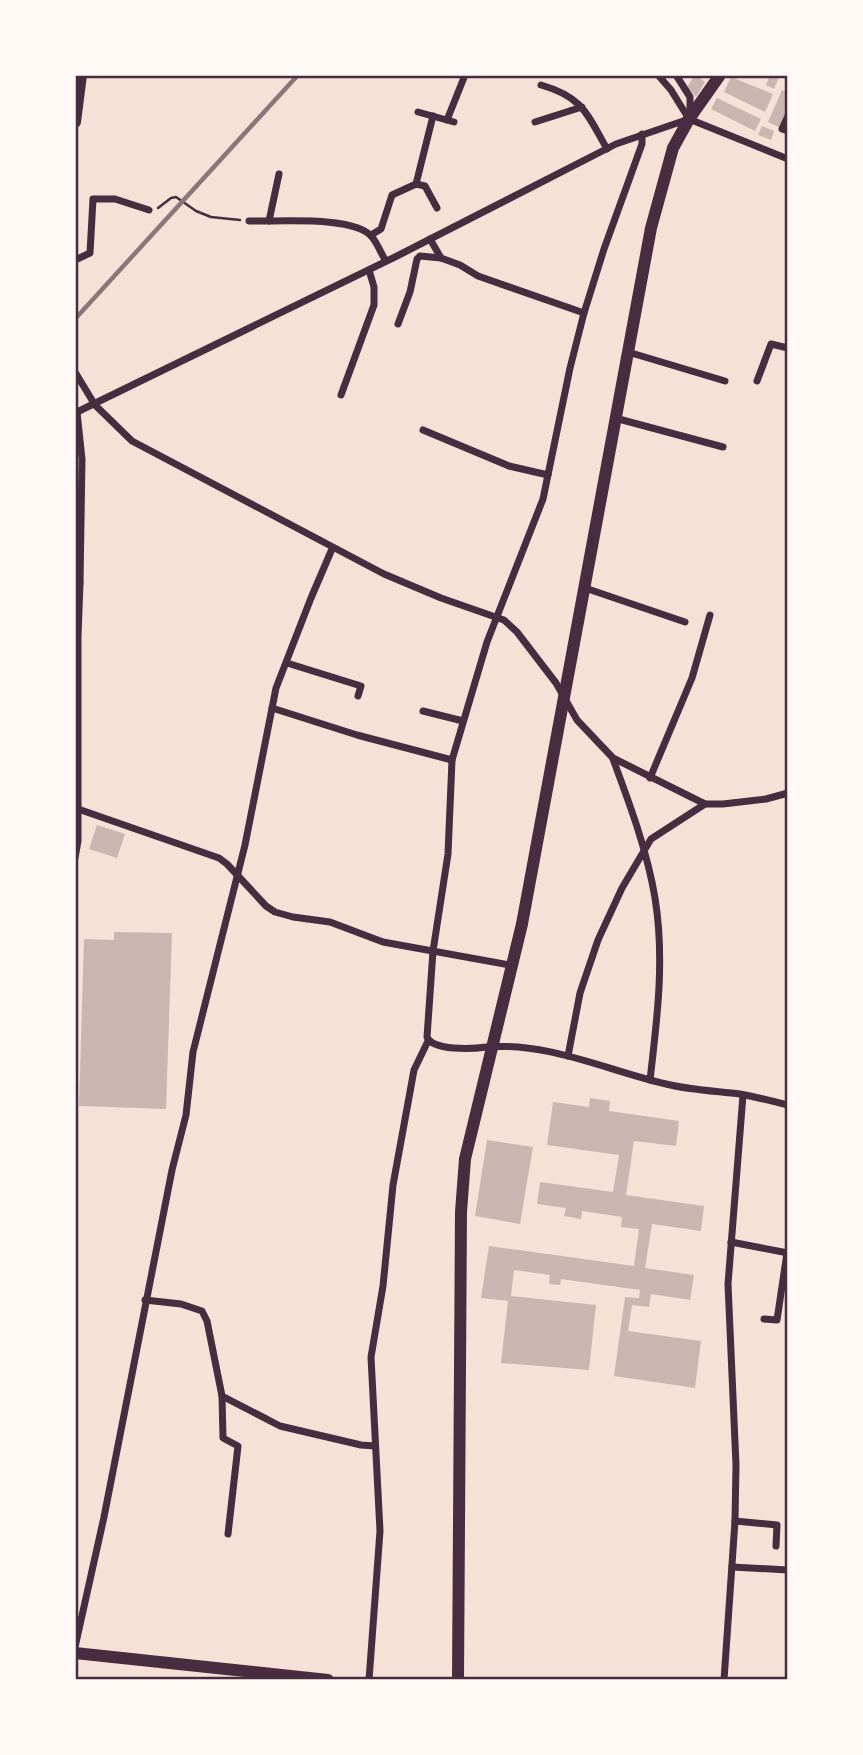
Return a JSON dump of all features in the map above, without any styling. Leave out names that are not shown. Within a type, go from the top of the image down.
[{"type":"highway","points":[[75,122],[81,75]]},
{"type":"highway","points":[[458,1680],[462,1183],[465,1159],[510,965],[522,925],[659,194],[673,148],[720,75]]},
{"type":"highway","points":[[75,1653],[328,1680]]},
{"type":"street","points":[[418,112],[451,121],[465,75]]},
{"type":"street","points":[[658,75],[690,118],[788,159]]},
{"type":"street","points":[[676,75],[690,97],[690,118]]},
{"type":"street","points":[[541,85],[561,90],[582,107],[607,149]]},
{"type":"street","points":[[535,122],[582,107]]},
{"type":"street","points":[[416,184],[433,116]]},
{"type":"street","points":[[788,116],[782,129],[788,131]]},
{"type":"street","points":[[75,858],[78,841],[78,583],[82,459],[76,413],[369,270],[607,149],[690,118]]},
{"type":"street","points":[[369,1680],[380,1531],[372,1357],[383,1286],[393,1185],[414,1070],[428,1041],[433,951],[446,873],[452,760],[497,617],[537,517],[584,313],[642,144],[642,134]]},
{"type":"street","points":[[269,221],[279,174]]},
{"type":"street","points":[[371,235],[381,229],[392,195],[416,184],[425,186],[437,208]]},
{"type":"street","points":[[75,260],[90,253],[93,199],[115,199],[149,210]]},
{"type":"street","points":[[249,220],[330,222],[371,235],[386,261]]},
{"type":"street","points":[[430,239],[441,258]]},
{"type":"street","points":[[398,324],[410,292],[417,260],[420,256],[427,255],[584,313]]},
{"type":"street","points":[[341,395],[374,305],[374,287],[369,270]]},
{"type":"street","points":[[757,381],[771,344],[788,348]]},
{"type":"street","points":[[628,352],[725,381]]},
{"type":"street","points":[[75,372],[95,405],[132,441],[384,575],[504,620],[517,632],[556,683],[577,720],[613,758],[705,804],[766,799],[788,793]]},
{"type":"street","points":[[615,418],[723,447]]},
{"type":"street","points":[[423,430],[509,466],[548,475]]},
{"type":"street","points":[[75,1647],[104,1517],[172,1170],[186,1115],[193,1052],[245,845],[276,688],[332,549]]},
{"type":"street","points":[[585,588],[685,622]]},
{"type":"street","points":[[650,778],[692,678],[710,615]]},
{"type":"street","points":[[287,663],[361,686],[358,696]]},
{"type":"street","points":[[272,708],[357,735],[452,760]]},
{"type":"street","points":[[423,711],[463,721]]},
{"type":"street","points":[[613,758],[644,849],[656,899],[659,995],[650,1080]]},
{"type":"street","points":[[568,1056],[580,993],[598,940],[622,888],[651,839],[705,804]]},
{"type":"street","points":[[78,809],[219,859],[228,864],[266,906],[275,912],[330,922],[383,942],[510,965]]},
{"type":"street","points":[[428,1041],[437,1046],[474,1049],[527,1048],[568,1056],[690,1089],[743,1095],[788,1105]]},
{"type":"street","points":[[724,1680],[735,1521],[736,1465],[728,1284],[743,1095]]},
{"type":"street","points":[[731,1242],[787,1253],[777,1320],[764,1319]]},
{"type":"street","points":[[145,1300],[181,1304],[202,1311],[207,1321],[222,1396],[223,1438],[238,1446],[228,1534]]},
{"type":"street","points":[[222,1396],[280,1426],[360,1445],[375,1446]]},
{"type":"street","points":[[735,1521],[777,1525],[776,1546]]},
{"type":"street","points":[[732,1567],[788,1570]]},
{"type":"path","points":[[149,210],[155,211],[165,201],[176,197],[196,211],[211,217],[249,220]]},
{"type":"building","points":[[695,75],[705,82],[696,97],[687,87]]},
{"type":"building","points":[[770,75],[780,75],[774,89],[766,85]]},
{"type":"building","points":[[731,77],[773,94],[765,112],[724,92]]},
{"type":"building","points":[[782,90],[788,93],[788,113],[781,128],[768,122]]},
{"type":"building","points":[[717,98],[761,119],[755,131],[711,109]]},
{"type":"building","points":[[762,126],[774,131],[771,140],[758,135]]},
{"type":"building","points":[[97,825],[125,834],[117,858],[89,849]]},
{"type":"building","points":[[114,932],[172,933],[166,1109],[79,1106],[84,939],[114,940]]},
{"type":"building","points":[[590,1098],[610,1101],[609,1111],[679,1121],[676,1146],[634,1141],[626,1195],[704,1206],[701,1231],[652,1224],[645,1268],[694,1275],[690,1300],[651,1294],[649,1307],[632,1305],[628,1331],[701,1341],[695,1388],[614,1376],[625,1297],[639,1298],[640,1290],[561,1279],[560,1285],[549,1284],[550,1275],[514,1270],[511,1296],[596,1305],[589,1370],[501,1363],[508,1301],[481,1298],[489,1246],[634,1266],[639,1229],[621,1227],[622,1217],[582,1211],[581,1219],[564,1216],[566,1208],[537,1204],[540,1182],[613,1192],[619,1155],[547,1145],[553,1102],[589,1107]]},
{"type":"building","points":[[487,1140],[533,1147],[520,1224],[475,1216]]},
{"type":"railway","points":[[75,319],[298,75]]}]
